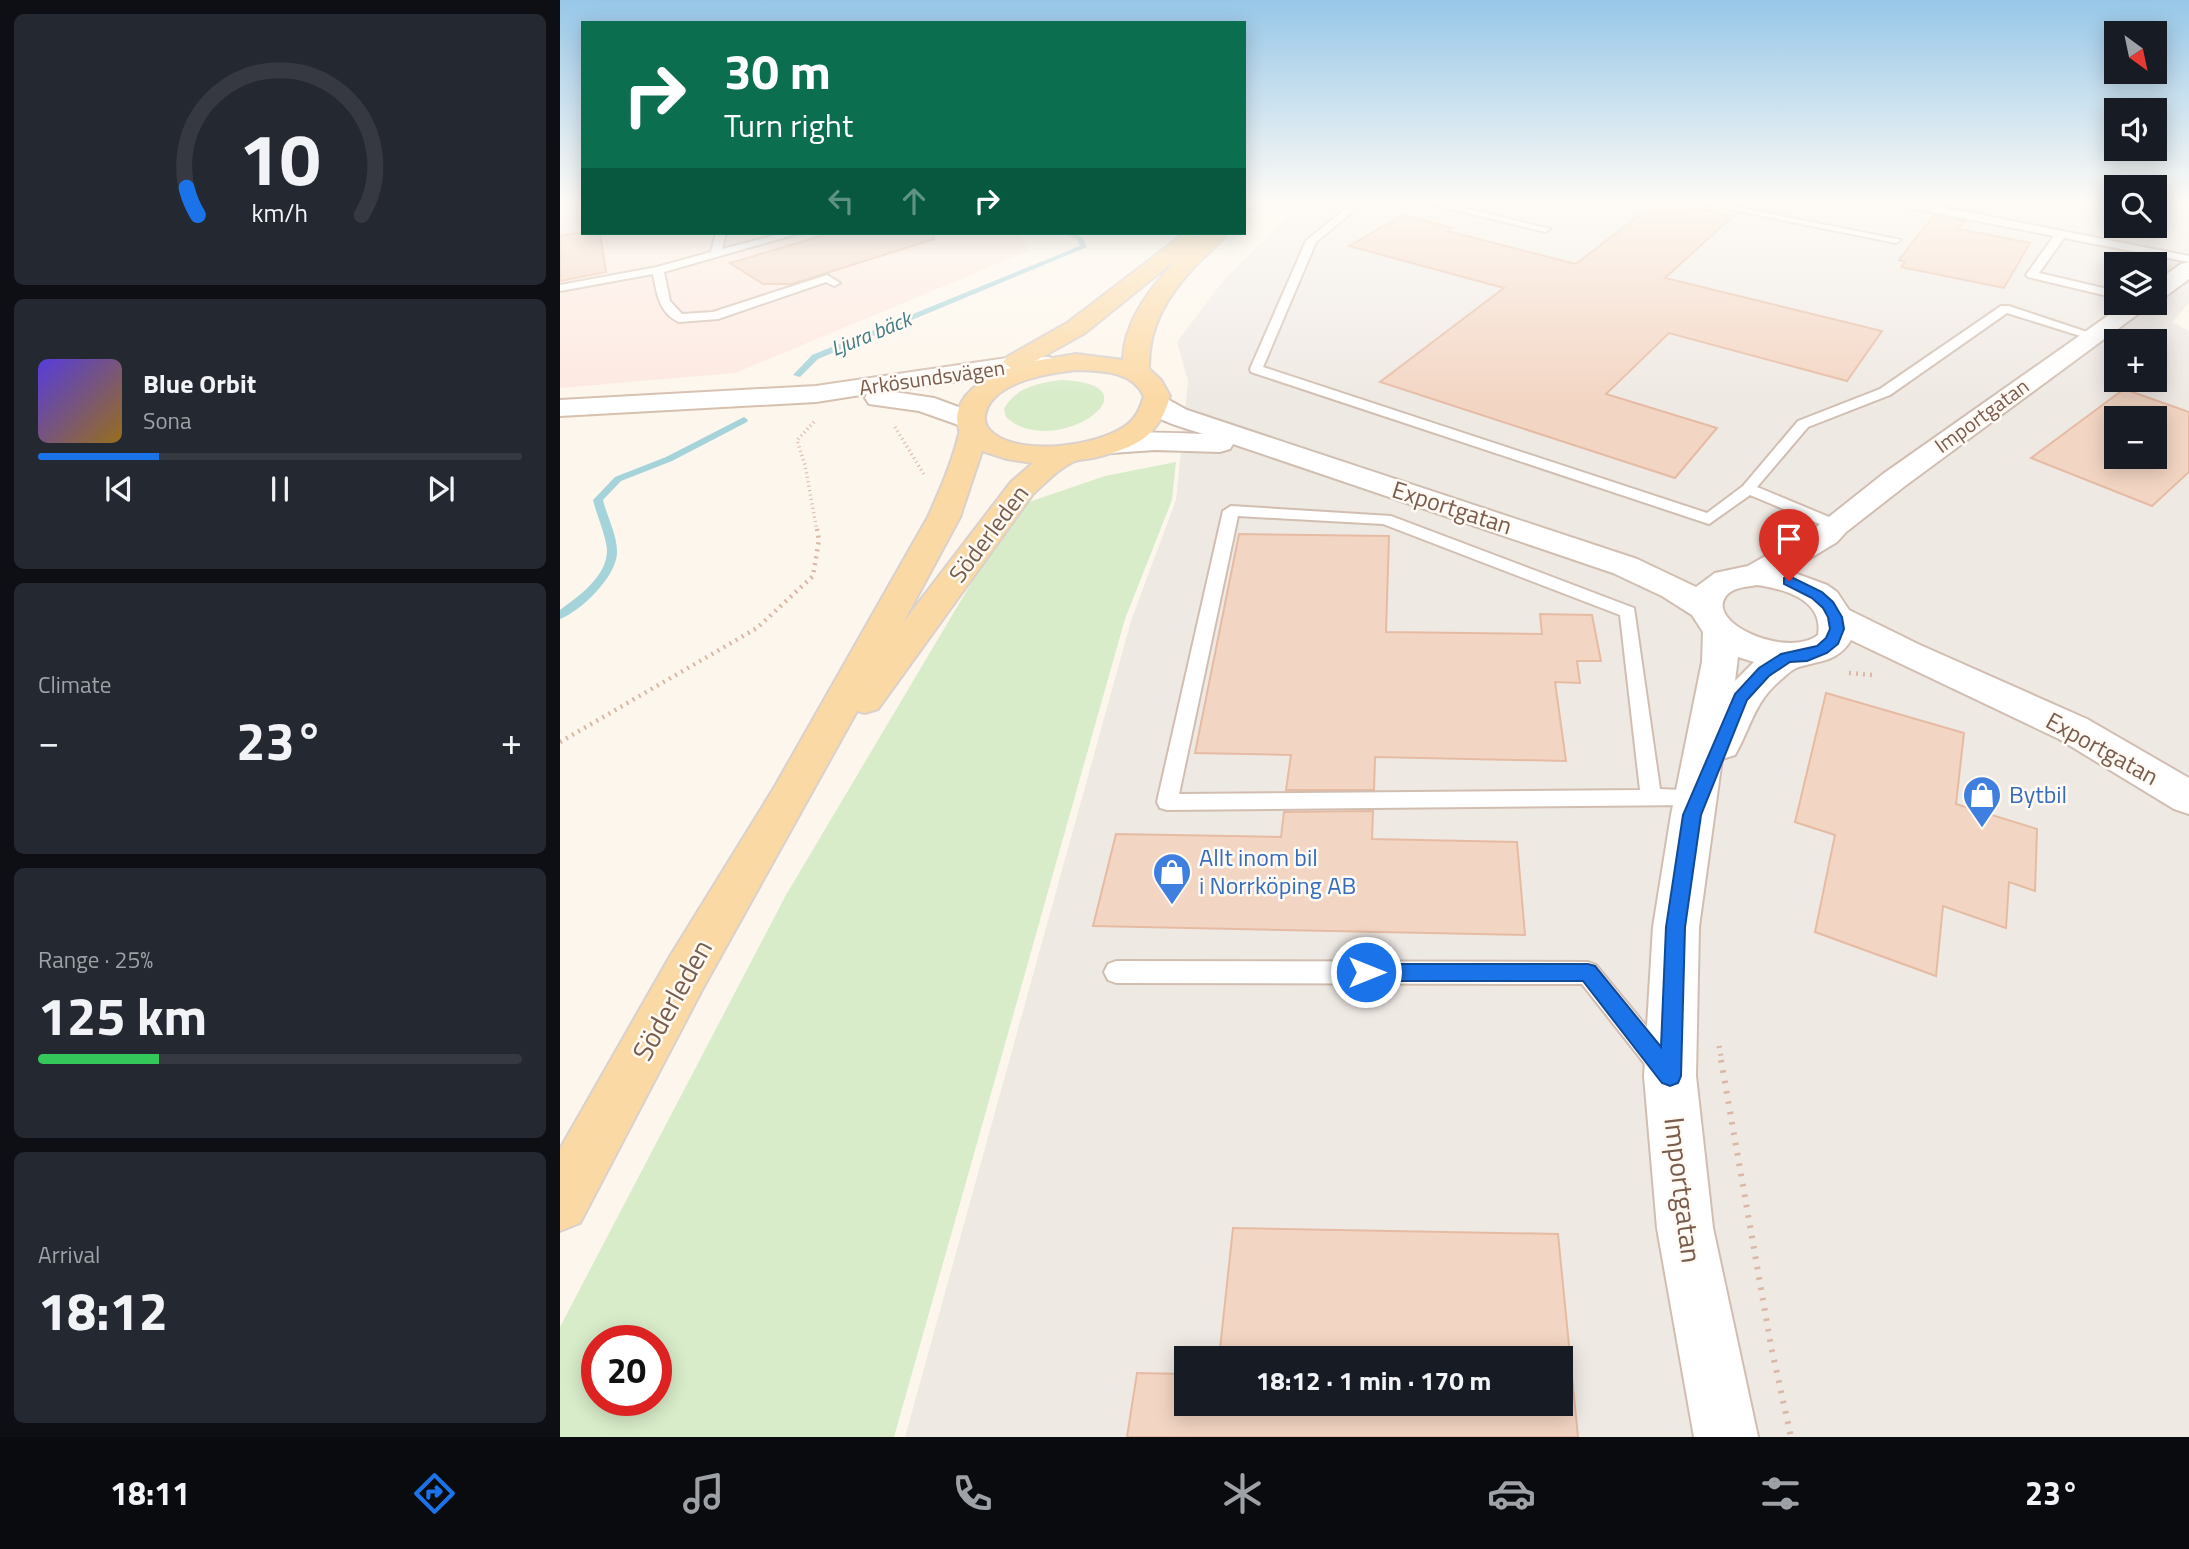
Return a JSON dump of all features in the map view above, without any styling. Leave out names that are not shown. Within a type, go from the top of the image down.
[{"type":"main road","points":[[1007,366],[1043,349],[1076,328],[1153,267]]},
{"type":"main road","points":[[1054,365],[1115,317],[1162,267]]},
{"type":"main road","points":[[1136,373],[1136,344],[1152,305],[1184,267]]},
{"type":"main road","points":[[972,426],[986,442],[995,446],[1029,455],[1067,454],[1111,444],[1142,426],[1157,405],[1154,387],[1136,373],[1093,362],[1054,365]]},
{"type":"main road","name":"Söderleden","points":[[560,1203],[686,973],[789,799],[944,517],[957,487],[972,426],[971,411],[986,392],[1013,376],[1054,365]]},
{"type":"main road","name":"Söderleden","points":[[789,799],[1022,488],[1039,472],[1067,454]]},
{"type":"main road","name":"Söderleden","points":[[871,692],[974,511],[1008,471],[1029,455]]},
{"type":"street","points":[[2167,284],[2188,268]]},
{"type":"street","name":"Importgatan","points":[[1757,575],[1830,530],[2124,315]]},
{"type":"street","name":"Arkösundsvägen","points":[[816,408],[1007,366],[1054,365]]},
{"type":"street","name":"Arkösundsvägen","points":[[560,408],[643,404],[816,408],[923,404],[972,426]]},
{"type":"street","name":"Arkösundsvägen","points":[[560,415],[643,404]]},
{"type":"street","name":"Exportgatan","points":[[1157,405],[1166,412],[1625,566],[1716,608],[1750,650],[1815,630],[2014,702],[2073,729],[2189,798]]},
{"type":"street","name":"Exportgatan","points":[[1111,444],[1186,441],[1280,451]]},
{"type":"street","points":[[1815,630],[1817,569],[1830,530]]},
{"type":"street","points":[[1716,608],[1732,578],[1757,575],[1789,581],[1815,630]]},
{"type":"street","name":"Importgatan","points":[[1716,608],[1720,662],[1679,803],[1670,1076],[1685,1228],[1726,1437]]},
{"type":"street","name":"Importgatan","points":[[1679,803],[1740,698],[1764,672],[1815,630]]},
{"type":"lane","points":[[560,288],[669,267]]},
{"type":"lane","points":[[1300,267],[1256,369],[1709,519],[1748,489],[1803,424],[1885,392],[2005,309],[2093,336]]},
{"type":"lane","points":[[2038,267],[2032,275],[2104,292]]},
{"type":"lane","points":[[658,270],[664,302],[679,318],[714,316],[827,278],[834,283]]},
{"type":"lane","points":[[1748,489],[1830,530]]},
{"type":"lane","points":[[1231,510],[1385,519],[1628,612],[1679,803],[1167,802],[1231,510]]},
{"type":"lane","points":[[1116,972],[1588,973],[1670,1076]]},
{"type":"path","points":[[560,742],[757,628],[813,576],[819,540],[797,440],[816,408]]},
{"type":"path","points":[[1717,1039],[1771,1346],[1791,1437]]},
{"type":"shaded area","points":[[560,267],[989,267],[735,373],[560,388]]},
{"type":"shaded area","points":[[1237,267],[2104,267],[2104,315],[2167,315],[2167,267],[2189,267],[2189,303],[2172,322],[2189,331],[2189,1437],[905,1437],[1131,621],[1176,500],[1188,381],[1177,342]]},
{"type":"green space","points":[[1061,380],[1091,385],[1103,394],[1102,405],[1090,417],[1072,426],[1049,431],[1026,428],[1006,417],[1004,409],[1021,391]]},
{"type":"green space","points":[[1176,462],[1172,500],[1125,619],[894,1437],[560,1437],[560,1327],[786,895],[1017,506],[1105,476]]},
{"type":"building","points":[[560,267],[605,267],[606,272],[560,281]]},
{"type":"building","points":[[736,267],[845,267],[792,284],[763,284]]},
{"type":"building","points":[[1427,267],[1677,267],[1665,278],[1882,331],[1847,381],[1669,333],[1606,394],[1717,428],[1675,478],[1380,382],[1504,288]]},
{"type":"building","points":[[1901,267],[2016,267],[2004,288]]},
{"type":"building","points":[[2120,392],[2132,392],[2189,412],[2189,472],[2152,506],[2031,458]]},
{"type":"building","points":[[1239,534],[1389,536],[1386,632],[1542,634],[1540,614],[1592,615],[1601,661],[1577,661],[1580,683],[1555,682],[1566,761],[1375,757],[1374,790],[1286,790],[1291,755],[1195,753]]},
{"type":"building","points":[[1826,693],[1964,733],[1956,804],[2037,829],[2035,891],[2009,882],[2006,928],[1943,906],[1936,976],[1815,932],[1835,835],[1795,822]]},
{"type":"building","points":[[1373,811],[1372,839],[1517,842],[1525,935],[1093,926],[1116,834],[1281,837],[1284,812]]},
{"type":"building","points":[[1233,1228],[1558,1234],[1569,1346],[1220,1346]]},
{"type":"building","points":[[1137,1373],[1174,1374],[1174,1416],[1573,1416],[1573,1386],[1578,1437],[1127,1437]]},
{"type":"waterway","name":"Ljura bäck","points":[[797,375],[815,357],[1035,267]]},
{"type":"waterway","name":"Ljura bäck","points":[[560,615],[593,589],[610,563],[612,547],[598,500],[618,479],[669,459],[744,420]]},
{"type":"place","name":"Bytbil","points":[[1982,829]]},
{"type":"place","name":"Allt inom bil i Norrköping AB","points":[[1172,906]]},
{"type":"route","points":[[1366,972],[1588,973],[1670,1076],[1676,927],[1692,815],[1740,698],[1764,672],[1787,657],[1807,656],[1822,650],[1833,641],[1837,629],[1835,617],[1828,605],[1817,595],[1789,581]]}]
